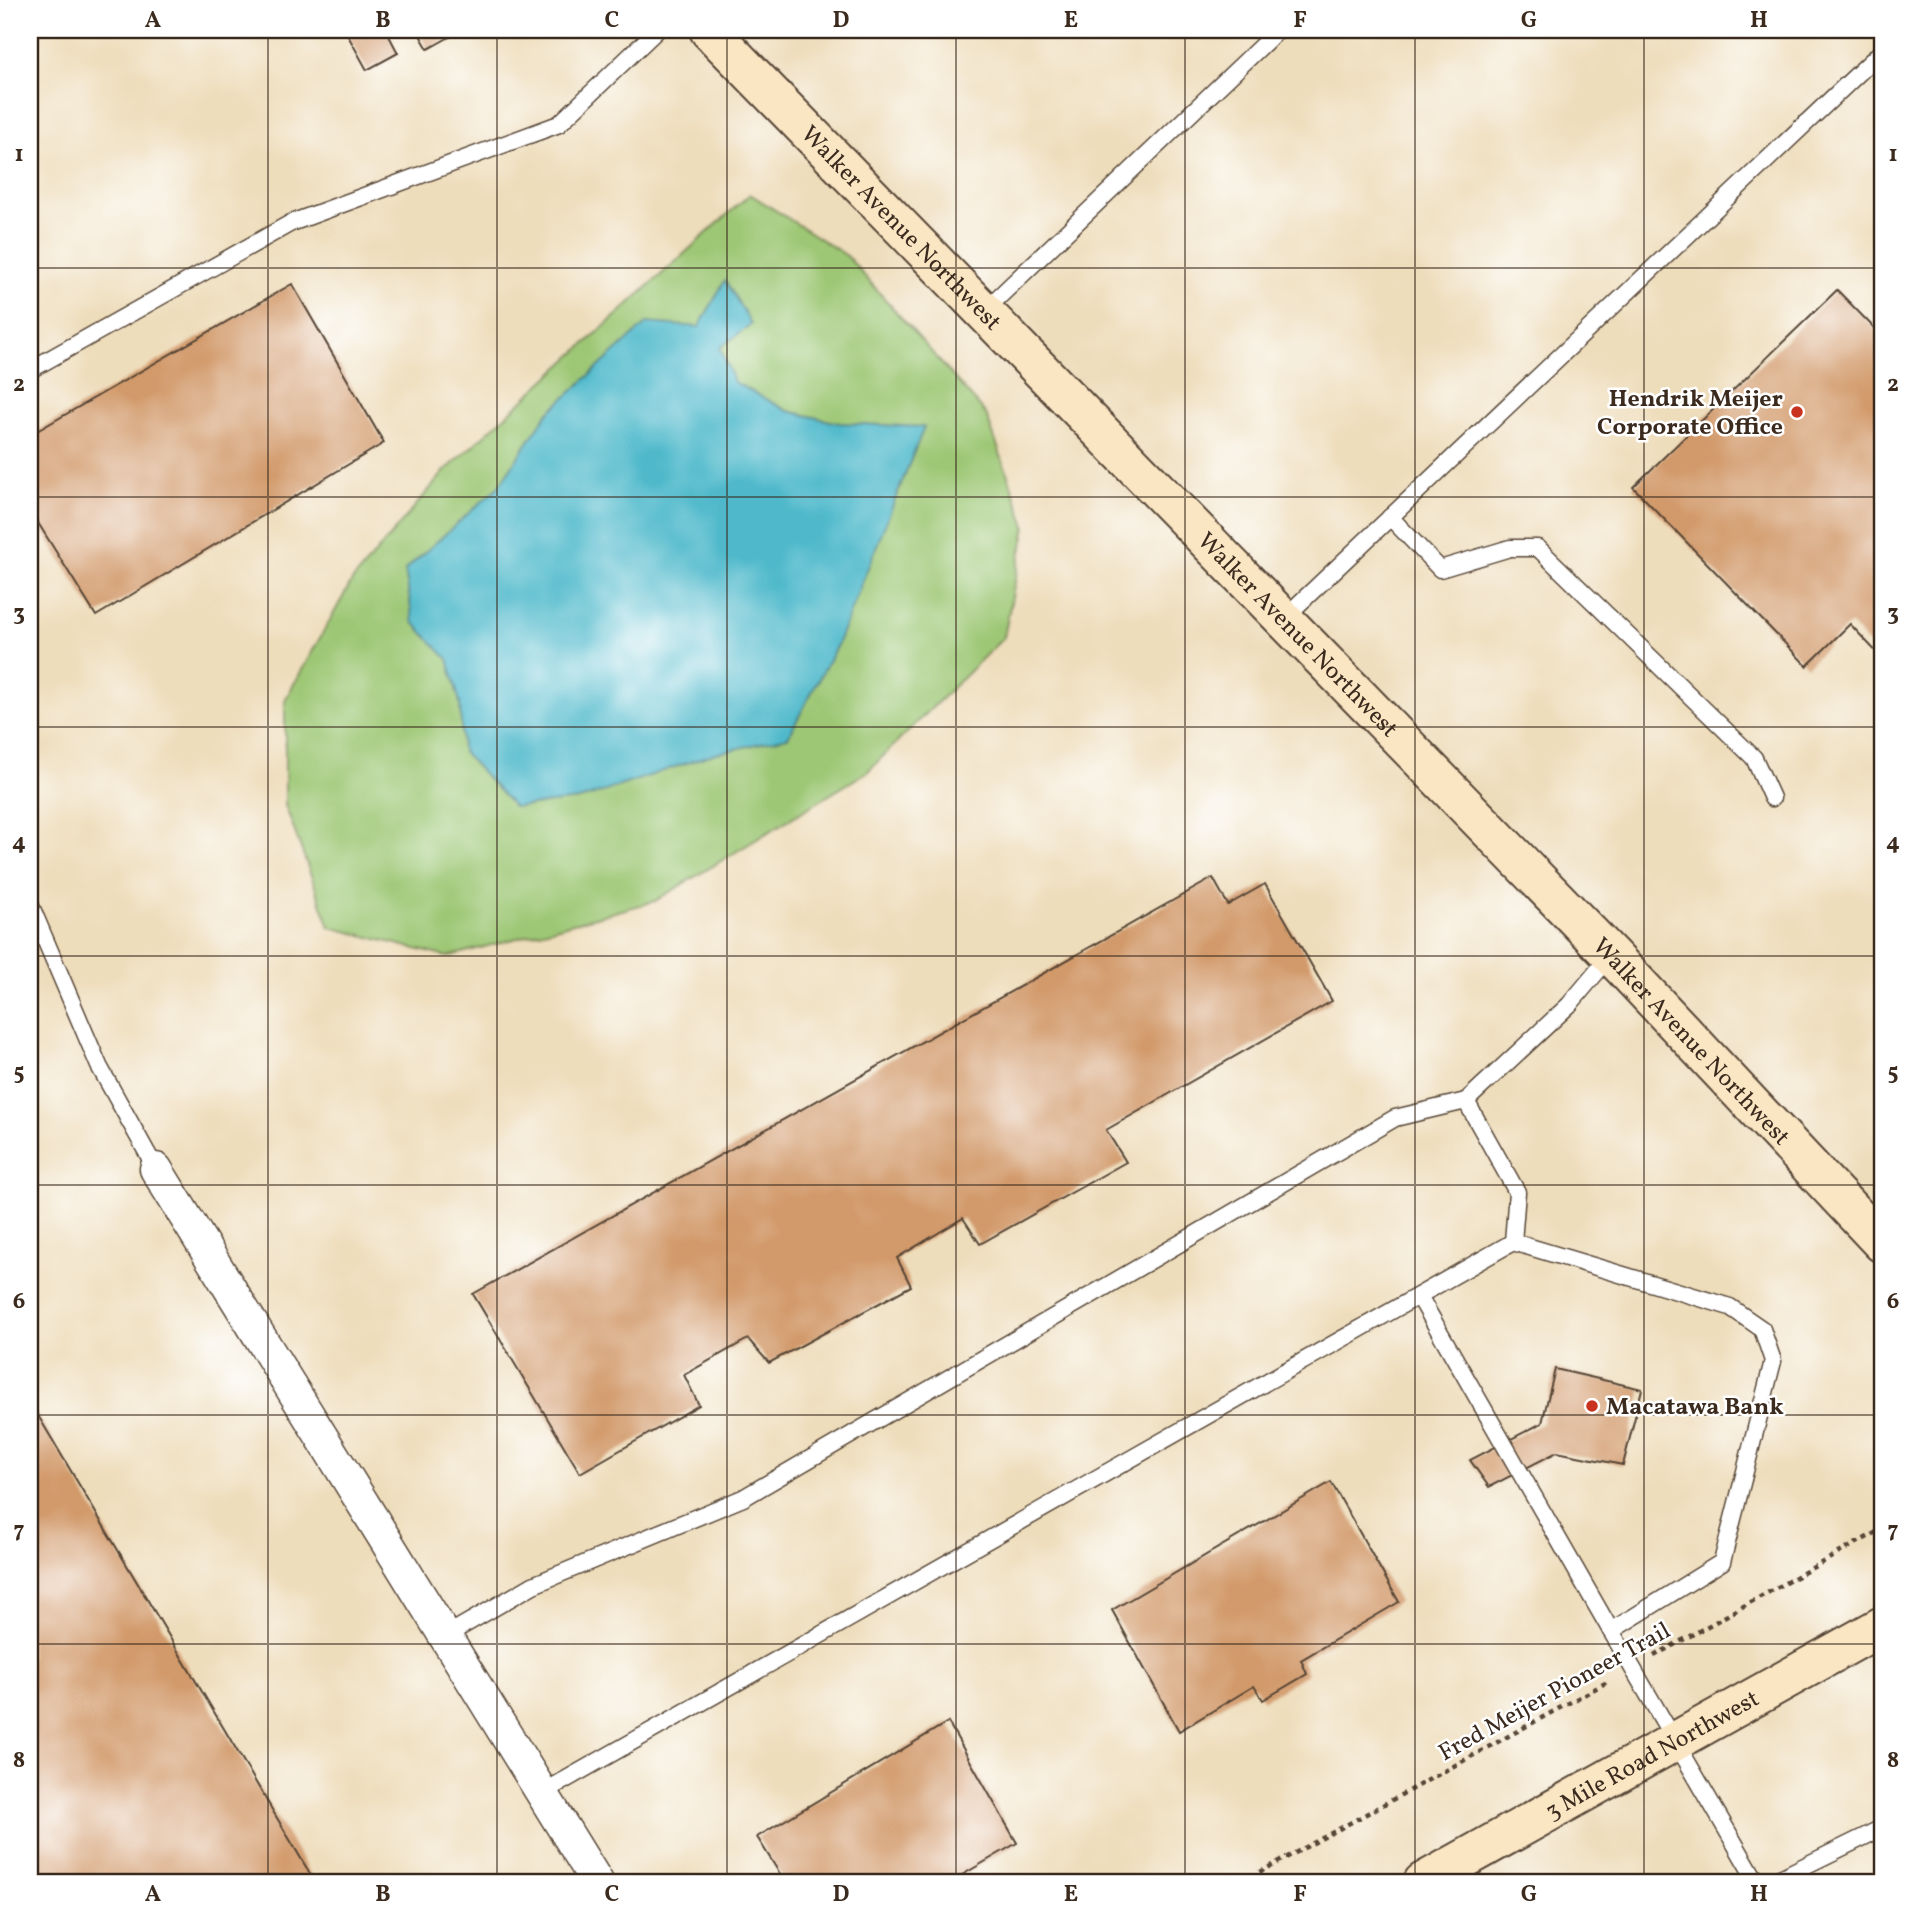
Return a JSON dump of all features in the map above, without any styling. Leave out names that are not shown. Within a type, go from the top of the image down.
[{"type":"main road","name":"Walker Avenue Northwest","points":[[709,30],[1611,955],[1882,1243]]},
{"type":"main road","name":"3 Mile Road Northwest","points":[[1423,1882],[1882,1626]]},
{"type":"street","points":[[156,1169],[597,1882]]},
{"type":"lane","points":[[30,370],[291,223],[559,124],[657,30]]},
{"type":"lane","points":[[983,312],[1278,30]]},
{"type":"lane","points":[[1282,620],[1882,51]]},
{"type":"lane","points":[[1391,517],[1440,569],[1510,548],[1538,548],[1754,758],[1772,798]]},
{"type":"lane","points":[[30,904],[99,1066],[156,1169]]},
{"type":"lane","points":[[445,1636],[533,1585],[743,1498],[1395,1118],[1466,1101],[1569,1005],[1611,955]]},
{"type":"lane","points":[[1466,1101],[1517,1192],[1513,1242]]},
{"type":"lane","points":[[542,1793],[1513,1242],[1730,1307],[1762,1329],[1773,1362],[1722,1562],[1611,1630]]},
{"type":"lane","points":[[1419,1296],[1757,1882]]},
{"type":"lane","points":[[1772,1882],[1882,1828]]},
{"type":"path","name":"Fred Meijer Pioneer Trail","points":[[1242,1882],[1882,1529]]},
{"type":"green space","points":[[750,194],[847,256],[986,414],[1026,526],[1004,637],[867,772],[655,901],[447,957],[330,927],[285,805],[285,700],[352,581],[445,471]]},
{"type":"water","points":[[725,280],[751,324],[720,348],[734,382],[788,411],[839,423],[924,427],[837,645],[788,737],[713,754],[579,800],[514,807],[462,751],[460,703],[448,659],[413,622],[405,570],[498,487],[547,414],[647,323],[699,327]]},
{"type":"building","points":[[355,30],[386,30],[398,53],[367,70],[347,34]]},
{"type":"building","points":[[417,30],[462,30],[428,49]]},
{"type":"building","points":[[292,284],[384,443],[96,616],[30,510],[30,435]]},
{"type":"building","name":"Hendrik Meijer Corporate Office","points":[[1837,290],[1882,336],[1882,658],[1850,624],[1807,666],[1633,487]]},
{"type":"building","points":[[1213,878],[1228,905],[1265,884],[1332,1001],[1106,1130],[1126,1162],[980,1244],[963,1218],[897,1258],[911,1286],[769,1363],[748,1339],[684,1375],[699,1405],[580,1473],[473,1294]]},
{"type":"building","name":"Macatawa Bank","points":[[1555,1369],[1642,1389],[1623,1465],[1557,1452],[1489,1487],[1470,1460],[1542,1423]]},
{"type":"building","points":[[30,1402],[315,1882],[30,1882]]},
{"type":"building","points":[[1331,1482],[1399,1602],[1301,1660],[1307,1674],[1263,1700],[1254,1686],[1179,1731],[1112,1610]]},
{"type":"building","points":[[948,1722],[1017,1843],[950,1882],[785,1882],[757,1837]]},
{"type":"place","name":"Hendrik Meijer Corporate Office","points":[[1797,412]]},
{"type":"place","name":"Macatawa Bank","points":[[1592,1406]]}]
